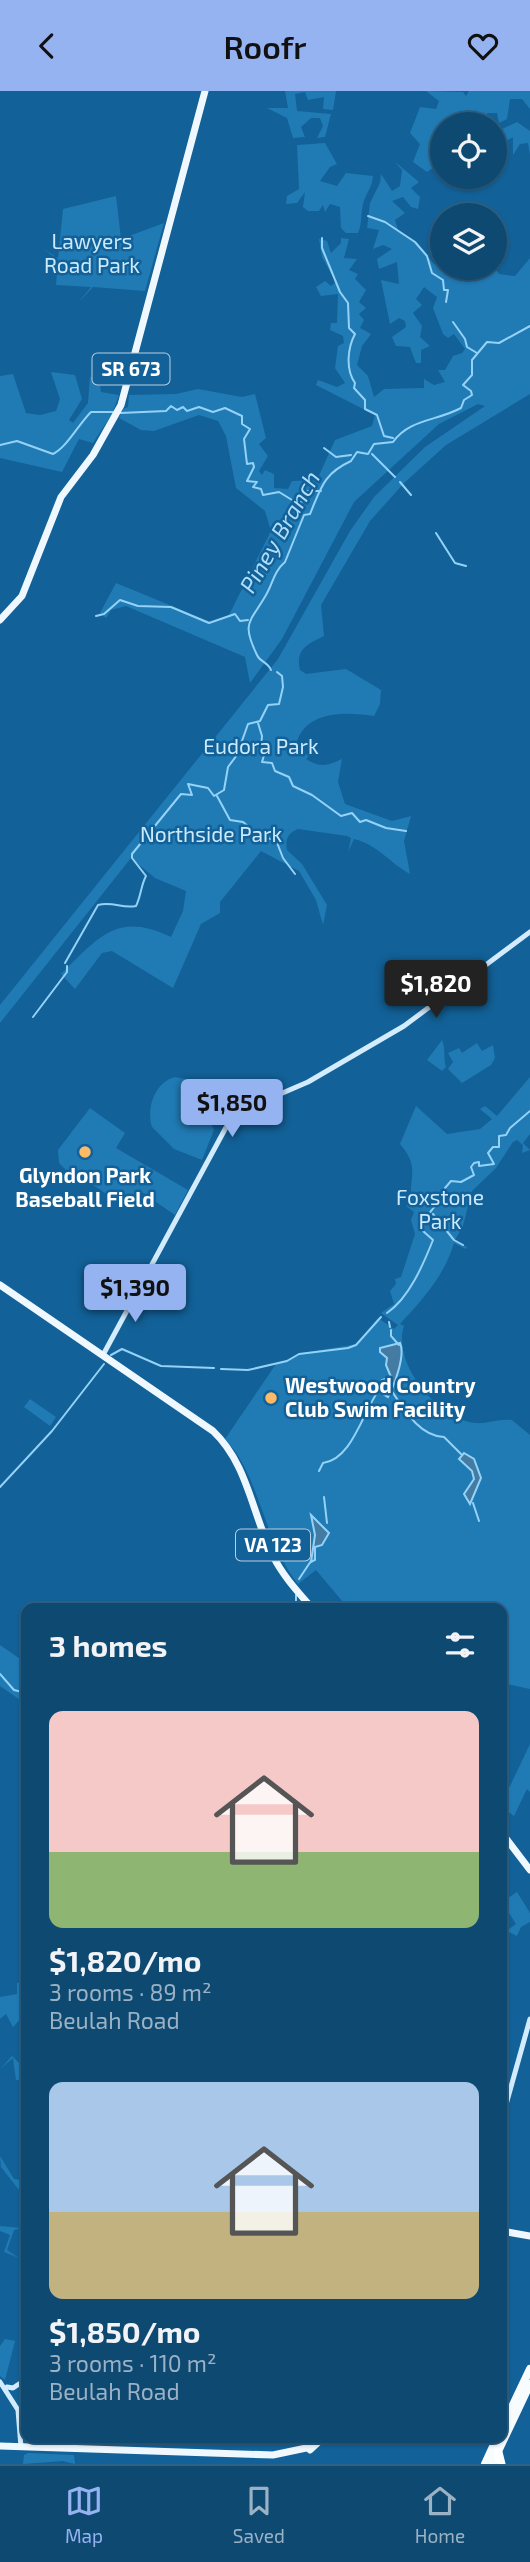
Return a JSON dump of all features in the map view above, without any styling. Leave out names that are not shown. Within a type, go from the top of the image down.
[{"type":"highway","points":[[507,2417],[530,2369]]},
{"type":"highway","points":[[507,2433],[530,2383]]},
{"type":"highway","points":[[485,2464],[495,2443]]},
{"type":"highway","points":[[492,2464],[502,2443]]},
{"type":"highway","points":[[498,2452],[501,2464]]},
{"type":"main road","name":"SR 673","points":[[0,621],[22,596],[61,497],[93,455],[123,400],[205,91]]},
{"type":"main road","points":[[103,1355],[228,1122],[243,1110],[301,1085],[390,1034],[434,1005],[530,932]]},
{"type":"main road","name":"VA 123","points":[[0,1285],[214,1431],[237,1452],[279,1558],[314,1603]]},
{"type":"main road","name":"VA 123","points":[[214,1431],[235,1456],[267,1542],[283,1573],[309,1603]]},
{"type":"main road","points":[[507,1832],[530,1862]]},
{"type":"main road","points":[[507,1840],[530,1870]]},
{"type":"main road","points":[[507,2101],[530,2019]]},
{"type":"main road","points":[[507,2230],[530,2233]]},
{"type":"main road","points":[[2,2384],[13,2388],[19,2384]]},
{"type":"main road","points":[[2,2384],[18,2410],[21,2447]]},
{"type":"main road","points":[[0,2446],[273,2455],[311,2447],[316,2443]]},
{"type":"green space","points":[[285,91],[336,91],[333,110],[323,109],[324,97],[308,100],[305,92],[295,94],[297,111],[331,114],[325,137],[317,138],[323,126],[320,118],[311,118],[301,127],[305,137],[293,138],[287,118],[267,108],[288,108]]},
{"type":"green space","points":[[426,91],[463,92],[466,96],[469,91],[530,91],[530,109],[522,99],[510,99],[507,119],[507,112],[430,112],[430,170],[427,172],[413,162],[420,144],[410,133],[420,107],[436,109],[439,101]]},
{"type":"green space","points":[[517,122],[530,131],[530,155],[528,143],[520,144],[513,155],[513,137],[507,141],[507,127]]},
{"type":"green space","points":[[325,143],[337,164],[330,167],[320,181],[337,186],[346,173],[373,176],[363,202],[358,233],[346,233],[341,228],[340,207],[330,204],[325,212],[323,205],[319,211],[308,211],[303,207],[305,192],[297,203],[286,204],[287,196],[299,189],[297,145]]},
{"type":"green space","points":[[394,161],[419,182],[411,188],[420,197],[418,209],[411,207],[403,197],[392,201],[405,213],[395,220],[398,230],[415,241],[430,259],[430,280],[507,280],[507,275],[515,276],[530,258],[530,394],[446,445],[404,483],[370,521],[321,605],[324,636],[304,648],[299,657],[300,670],[306,674],[346,669],[381,690],[380,704],[374,716],[341,714],[319,718],[302,731],[297,741],[304,756],[312,749],[314,751],[306,759],[315,764],[328,764],[342,759],[338,782],[345,804],[392,821],[411,816],[404,841],[410,874],[363,842],[354,839],[348,852],[351,838],[347,836],[298,829],[288,837],[287,850],[302,864],[327,905],[323,925],[316,900],[299,871],[261,851],[220,902],[220,913],[201,924],[173,988],[112,951],[102,953],[75,989],[61,974],[98,939],[122,928],[136,927],[171,937],[183,911],[186,891],[155,878],[131,858],[0,1023],[0,1005],[278,659],[350,531],[374,497],[425,447],[485,406],[478,404],[439,424],[354,502],[282,639],[250,683],[245,657],[126,606],[111,610],[106,618],[100,613],[116,583],[211,622],[228,617],[271,531],[265,511],[236,488],[226,436],[218,421],[199,415],[154,431],[141,430],[119,418],[123,409],[128,407],[129,395],[176,394],[198,389],[242,397],[255,394],[266,438],[259,444],[268,456],[259,471],[262,475],[265,470],[274,474],[274,488],[288,489],[292,481],[317,480],[335,440],[372,426],[375,415],[316,385],[318,380],[337,387],[345,383],[335,368],[338,346],[344,343],[343,336],[330,330],[331,323],[337,323],[338,294],[321,296],[316,287],[325,281],[331,286],[336,282],[322,257],[319,239],[327,241],[331,253],[341,243],[341,238],[349,239],[344,258],[357,259],[349,270],[358,274],[355,279],[366,290],[359,302],[366,308],[359,314],[364,320],[360,328],[371,334],[362,346],[357,365],[368,376],[374,397],[384,389],[424,388],[424,379],[434,385],[445,382],[438,370],[445,370],[453,356],[465,349],[454,334],[448,338],[443,334],[433,308],[437,297],[424,287],[416,299],[422,305],[413,313],[422,326],[420,337],[430,346],[421,350],[421,363],[416,363],[410,347],[396,346],[392,337],[406,327],[405,321],[399,318],[390,324],[381,280],[399,284],[397,262],[379,269],[377,259],[392,249],[383,245],[373,249],[379,230],[367,228],[370,203],[380,183],[381,174],[392,191],[400,186],[402,170]]},
{"type":"green space","name":"Lawyers Road Park","points":[[116,196],[121,239],[164,223],[145,291],[93,287],[77,304],[91,287],[56,285],[58,260],[42,248],[58,258],[63,209]]},
{"type":"green space","points":[[51,372],[75,375],[82,399],[69,420],[73,423],[88,403],[90,377],[99,378],[101,392],[119,395],[112,414],[93,443],[79,439],[62,472],[0,458],[0,376],[13,374],[26,413],[40,415],[56,411],[60,399]]},
{"type":"green space","points":[[442,1040],[446,1067],[442,1071],[427,1060]]},
{"type":"green space","points":[[477,1043],[482,1051],[493,1045],[495,1058],[491,1065],[462,1083],[448,1069],[453,1062],[448,1053],[459,1048],[462,1053]]},
{"type":"green space","points":[[175,1077],[185,1079],[213,1108],[210,1121],[214,1130],[202,1160],[174,1149],[152,1127],[151,1104],[157,1090]]},
{"type":"green space","name":"Foxstone Park","points":[[530,1077],[530,1134],[523,1143],[530,1150],[522,1153],[523,1145],[517,1140],[513,1142],[496,1168],[472,1191],[463,1226],[455,1240],[467,1247],[466,1249],[454,1243],[438,1278],[400,1324],[404,1326],[404,1355],[410,1370],[419,1384],[442,1408],[469,1422],[512,1420],[530,1435],[530,1689],[507,1684],[507,1603],[344,1603],[316,1570],[298,1584],[277,1548],[246,1471],[225,1439],[276,1364],[303,1353],[357,1344],[378,1318],[394,1329],[398,1325],[381,1313],[394,1304],[390,1291],[396,1284],[395,1279],[401,1277],[415,1234],[411,1220],[414,1212],[406,1206],[411,1201],[412,1166],[400,1144],[416,1106],[447,1134],[480,1129],[492,1119],[480,1109],[485,1106],[497,1116]]},
{"type":"green space","points":[[90,1108],[125,1133],[116,1148],[188,1190],[175,1215],[140,1191],[127,1208],[87,1181],[68,1178],[70,1174],[59,1163],[58,1150]]},
{"type":"green space","points":[[30,1399],[56,1417],[50,1426],[24,1407]]},
{"type":"green space","points":[[0,1645],[21,1660],[21,1701],[0,1686]]},
{"type":"green space","points":[[530,1744],[530,1792],[527,1789],[514,1816],[507,1811],[507,1792]]},
{"type":"green space","points":[[517,1892],[530,1913],[530,1922],[521,1927],[517,1936],[509,1932],[507,1937],[507,1928],[516,1924],[507,1910],[507,1899]]},
{"type":"green space","points":[[21,1982],[21,2018],[13,2027],[6,2014],[0,2019],[0,1997],[17,1994],[17,1983]]},
{"type":"green space","points":[[12,2056],[21,2065],[21,2080],[16,2080],[13,2058],[0,2069]]},
{"type":"green space","points":[[0,2156],[14,2179],[21,2180],[21,2193],[1,2167]]},
{"type":"green space","points":[[0,2226],[21,2228],[14,2230],[7,2250],[19,2258],[4,2252],[10,2235],[0,2231]]},
{"type":"green space","points":[[5,2339],[15,2341],[5,2380],[0,2376],[0,2346]]},
{"type":"green space","points":[[24,2455],[74,2455],[75,2464],[63,2461],[23,2464]]},
{"type":"shaded area","points":[[400,1343],[400,1363],[388,1397],[376,1390],[382,1380],[391,1377],[386,1365],[387,1358],[380,1352],[380,1348]]},
{"type":"shaded area","points":[[464,1453],[474,1459],[481,1478],[470,1504],[464,1494],[474,1479],[472,1471],[459,1459]]},
{"type":"shaded area","points":[[311,1515],[329,1533],[322,1545],[315,1547],[315,1560],[311,1562],[315,1535]]},
{"type":"waterway","points":[[368,216],[385,222],[415,242],[427,256],[432,273],[443,280],[444,290],[448,290],[446,302]]},
{"type":"waterway","points":[[322,238],[322,248],[340,292],[348,303],[349,328],[355,334],[349,358],[354,388],[365,400],[365,409],[377,415],[384,436],[393,438]]},
{"type":"waterway","points":[[453,322],[465,339],[467,347],[477,353]]},
{"type":"waterway","name":"Piney Branch","points":[[271,670],[257,655],[249,636],[249,623],[276,573],[285,562],[304,515],[310,514],[320,489],[329,477],[351,461],[357,452],[368,454],[374,444],[393,442],[407,429],[461,408],[464,400],[472,395],[463,385],[472,375],[472,360],[487,342],[499,343],[530,326]]},
{"type":"waterway","points":[[120,413],[166,411],[171,406],[177,410],[183,407],[187,411],[199,407],[213,412],[225,408],[242,416],[242,424],[250,429],[244,439],[247,464],[253,463],[254,467],[247,481],[257,482],[253,487],[261,489],[263,495],[279,492],[297,503],[304,501],[307,491],[321,491]]},
{"type":"waterway","points":[[0,445],[17,441],[53,454],[91,412],[113,412]]},
{"type":"waterway","points":[[324,448],[336,457],[351,455]]},
{"type":"waterway","points":[[372,454],[395,477]]},
{"type":"waterway","points":[[400,482],[411,495]]},
{"type":"waterway","points":[[436,533],[455,563],[466,566]]},
{"type":"waterway","points":[[96,616],[104,614],[120,600],[138,606],[171,607],[209,623],[235,614],[240,621],[248,620]]},
{"type":"waterway","name":"Piney Branch","points":[[65,963],[98,905],[136,906],[146,876],[132,858],[132,854],[181,794],[192,795],[188,784],[208,788],[214,796],[224,790],[228,767],[237,755],[248,724],[260,721],[268,705],[279,704],[283,687],[282,676],[277,672]]},
{"type":"waterway","points":[[258,723],[262,736],[261,748],[266,749],[262,762],[272,763],[275,771],[289,777],[293,786],[312,795],[341,816],[352,813],[360,822],[366,820],[386,828],[406,831]]},
{"type":"waterway","points":[[217,796],[230,820],[243,822],[261,837],[276,840],[283,858],[295,874]]},
{"type":"waterway","name":"Piney Branch","points":[[33,1017],[67,972],[67,966]]},
{"type":"waterway","points":[[387,1313],[409,1290],[425,1260],[433,1240],[423,1231],[423,1226],[436,1205],[444,1199],[445,1188],[451,1181],[461,1182],[474,1175],[471,1167],[474,1163],[479,1162],[479,1166],[494,1164],[488,1153],[493,1147],[499,1147],[499,1136],[506,1135],[510,1128],[530,1111]]},
{"type":"waterway","points":[[433,1214],[454,1240],[463,1245]]},
{"type":"waterway","points":[[221,1369],[248,1370],[287,1361],[299,1354],[348,1348],[356,1345],[381,1317]]},
{"type":"waterway","points":[[389,1322],[390,1327]]},
{"type":"waterway","points":[[391,1330],[391,1336],[399,1345]]},
{"type":"waterway","points":[[111,1355],[122,1349],[161,1366],[214,1368]]},
{"type":"waterway","points":[[0,1487],[52,1431],[104,1364]]},
{"type":"waterway","points":[[319,1471],[323,1463],[333,1460],[349,1444],[379,1390]]},
{"type":"waterway","points":[[391,1390],[420,1427],[444,1437],[461,1454]]},
{"type":"waterway","points":[[324,1497],[327,1523]]},
{"type":"waterway","points":[[473,1503],[479,1521]]},
{"type":"waterway","points":[[299,1579],[311,1561]]},
{"type":"waterway","points":[[296,1595],[296,1603]]},
{"type":"waterway","points":[[0,1674],[14,1690],[21,1692]]},
{"type":"place","name":"Glyndon Park Baseball Field","points":[[85,1152]]},
{"type":"place","name":"Westwood Country Club Swim Facility","points":[[271,1398]]},
{"type":"park label","name":"Eudora Park","points":[[261,747]]},
{"type":"park label","name":"Northside Park","points":[[211,835]]}]
